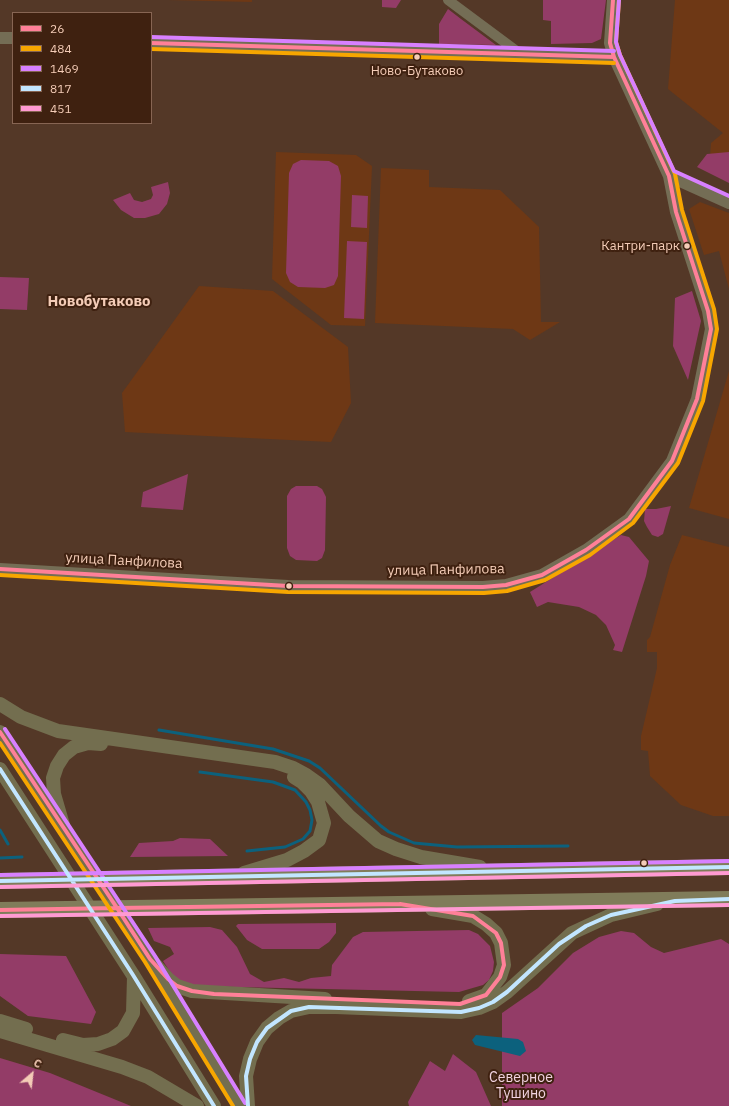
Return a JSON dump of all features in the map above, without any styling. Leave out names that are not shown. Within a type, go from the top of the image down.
[{"type":"highway","points":[[0,881],[500,870],[729,867]]},
{"type":"highway","points":[[0,910],[729,899]]},
{"type":"main road","points":[[0,704],[21,717],[58,731],[275,762],[306,774],[320,785],[349,816],[378,841],[396,849],[421,857],[500,870]]},
{"type":"main road","points":[[0,732],[63,825],[150,959],[240,1106]]},
{"type":"main road","points":[[63,825],[54,794],[53,778],[57,766],[64,755],[74,747],[88,743],[106,744],[273,771],[290,775],[302,782],[311,791],[322,813],[324,822],[319,840],[304,851],[287,860],[228,877]]},
{"type":"main road","points":[[0,769],[123,959],[214,1106]]},
{"type":"main road","points":[[248,1106],[246,1076],[250,1059],[257,1042],[267,1028],[279,1018],[291,1011],[309,1008],[336,1007],[461,1012],[479,1008],[493,1002],[507,992],[559,944],[586,926],[611,915],[675,901]]},
{"type":"main road","points":[[150,959],[168,979],[178,986],[192,991],[214,994],[454,1004],[475,1000],[486,995],[494,987],[500,977],[504,965],[504,954],[496,933],[486,924],[473,916],[400,904]]},
{"type":"main road","points":[[0,915],[19,910]]},
{"type":"main road","points":[[0,1021],[72,1043],[91,1045],[105,1043],[123,1031],[131,1020],[135,1006],[133,975]]},
{"type":"main road","points":[[0,1031],[122,1067],[148,1077],[197,1106]]},
{"type":"street","points":[[448,0],[522,55]]},
{"type":"street","name":"улица Панфилова","points":[[0,568],[244,584],[345,587],[483,587],[506,585],[542,575],[586,550],[629,519],[672,461],[697,399],[710,335],[708,311],[676,212],[669,176],[614,57],[610,43],[613,0]]},
{"type":"street","points":[[0,38],[12,38]]},
{"type":"street","points":[[152,43],[614,57]]},
{"type":"street","points":[[669,176],[729,202]]},
{"type":"shaded area","points":[[168,0],[252,0],[252,2]]},
{"type":"shaded area","points":[[675,0],[729,0],[729,159],[710,157],[711,143],[723,133],[668,89]]},
{"type":"shaded area","points":[[276,152],[356,155],[372,166],[365,326],[331,325],[272,279]]},
{"type":"shaded area","points":[[381,168],[429,170],[429,187],[500,190],[539,227],[541,322],[560,322],[530,340],[513,329],[375,323]]},
{"type":"shaded area","points":[[700,202],[729,213],[729,289],[719,251],[704,255],[689,209]]},
{"type":"shaded area","points":[[199,286],[273,291],[348,347],[351,403],[331,442],[125,432],[122,393]]},
{"type":"shaded area","points":[[729,371],[729,519],[689,508]]},
{"type":"shaded area","points":[[682,535],[729,547],[729,816],[713,816],[681,805],[650,776],[648,751],[641,750],[641,736],[657,668],[657,652],[647,652],[647,640],[650,637],[670,565]]},
{"type":"green space","points":[[382,0],[401,0],[396,8],[382,7]]},
{"type":"green space","points":[[543,0],[606,0],[601,39],[592,43],[551,44],[551,21],[543,20]]},
{"type":"green space","points":[[448,9],[496,45],[439,44],[439,24]]},
{"type":"green space","points":[[729,152],[729,183],[697,167],[707,154]]},
{"type":"green space","points":[[301,160],[329,161],[338,166],[341,176],[338,276],[334,285],[325,288],[298,287],[290,282],[286,273],[289,173],[293,164]]},
{"type":"green space","points":[[168,182],[170,193],[167,204],[159,214],[145,218],[134,218],[121,210],[113,200],[130,193],[134,200],[142,202],[151,199],[153,195],[151,187]]},
{"type":"green space","points":[[352,195],[368,196],[367,228],[351,227]]},
{"type":"green space","points":[[347,241],[367,242],[364,319],[344,318]]},
{"type":"green space","points":[[0,277],[29,278],[27,310],[0,309]]},
{"type":"green space","points":[[692,291],[701,321],[688,380],[673,346],[675,298]]},
{"type":"green space","points":[[188,474],[183,510],[141,507],[143,492]]},
{"type":"green space","points":[[296,486],[317,486],[322,489],[326,497],[325,550],[322,558],[317,561],[296,560],[290,556],[287,548],[287,496],[291,489]]},
{"type":"green space","points":[[671,506],[663,534],[658,537],[652,535],[644,521],[645,509],[656,509]]},
{"type":"green space","points":[[621,535],[629,537],[649,561],[646,576],[622,652],[613,650],[615,645],[606,625],[596,615],[579,607],[548,602],[537,607],[530,592]]},
{"type":"green space","points":[[180,838],[210,839],[228,856],[130,857],[139,843],[173,841]]},
{"type":"green space","points":[[336,923],[336,933],[329,942],[319,949],[262,949],[247,940],[236,926],[238,924]]},
{"type":"green space","points":[[210,927],[222,930],[237,947],[250,974],[264,982],[284,978],[299,982],[311,978],[331,976],[332,965],[353,937],[363,932],[469,930],[478,934],[490,946],[494,962],[493,971],[489,980],[483,985],[459,992],[191,986],[176,979],[163,961],[174,954],[170,947],[154,941],[148,928]]},
{"type":"green space","name":"Северное Тушино","points":[[621,931],[634,933],[651,947],[664,953],[721,939],[729,944],[729,1106],[502,1106],[502,1013],[538,988],[573,953],[599,937]]},
{"type":"green space","points":[[0,954],[66,956],[96,1012],[91,1024],[28,1016],[0,996]]},
{"type":"green space","points":[[453,1054],[476,1072],[491,1106],[409,1106],[408,1102],[430,1061],[445,1071]]},
{"type":"green space","points":[[0,1058],[50,1073],[131,1106],[0,1106]]},
{"type":"water","points":[[476,1035],[518,1039],[523,1042],[526,1051],[520,1056],[475,1045],[472,1040]]},
{"type":"waterway","points":[[159,730],[273,749],[309,761],[320,768],[381,826],[389,832],[414,843],[457,847],[568,846]]},
{"type":"waterway","points":[[200,772],[273,782],[295,790],[306,802],[310,810],[312,820],[310,831],[303,839],[285,847],[247,851]]},
{"type":"waterway","points":[[0,830],[8,844]]},
{"type":"waterway","points":[[0,858],[22,857]]},
{"type":"transit line","name":"26","points":[[0,569],[288,586],[483,587],[506,585],[542,575],[586,550],[629,519],[672,461],[697,399],[711,329],[708,311],[676,212],[669,176],[614,57],[610,43],[613,0]]},
{"type":"transit line","name":"484","points":[[0,575],[288,592],[484,593],[507,591],[545,580],[590,555],[633,523],[678,463],[703,401],[717,329],[714,309],[682,210],[675,174],[620,55],[616,42],[619,0]]},
{"type":"transit line","name":"1469","points":[[619,0],[616,42],[620,55],[674,171],[729,196]]},
{"type":"transit line","name":"1469","points":[[152,37],[614,51]]},
{"type":"transit line","name":"26","points":[[152,43],[614,57]]},
{"type":"transit line","name":"484","points":[[152,49],[614,63]]},
{"type":"transit line","name":"1469","points":[[5,729],[155,956],[245,1103]]},
{"type":"transit line","name":"26","points":[[0,732],[117,908]]},
{"type":"transit line","name":"484","points":[[0,743],[145,962],[233,1106]]},
{"type":"transit line","name":"817","points":[[0,769],[133,975],[214,1106]]},
{"type":"transit line","name":"1469","points":[[0,875],[729,861]]},
{"type":"transit line","name":"817","points":[[0,881],[729,867]]},
{"type":"transit line","name":"451","points":[[0,887],[729,873]]},
{"type":"transit line","name":"817","points":[[248,1106],[246,1076],[250,1059],[257,1042],[267,1028],[291,1011],[309,1007],[461,1012],[479,1008],[493,1002],[507,992],[559,944],[586,926],[611,915],[675,901],[729,899]]},
{"type":"transit line","name":"26","points":[[400,904],[473,916],[496,933],[501,943],[504,965],[500,977],[486,995],[460,1004],[214,994],[192,991],[177,986],[168,979],[150,959],[117,908],[400,904]]},
{"type":"transit line","name":"451","points":[[0,916],[729,905]]},
{"type":"transit line","name":"26","points":[[0,910],[117,908]]},
{"type":"place","name":"Ново-Бутаково","points":[[417,57]]},
{"type":"place","name":"Кантри-парк","points":[[687,246]]},
{"type":"district","name":"Новобутаково","points":[[99,302]]}]
